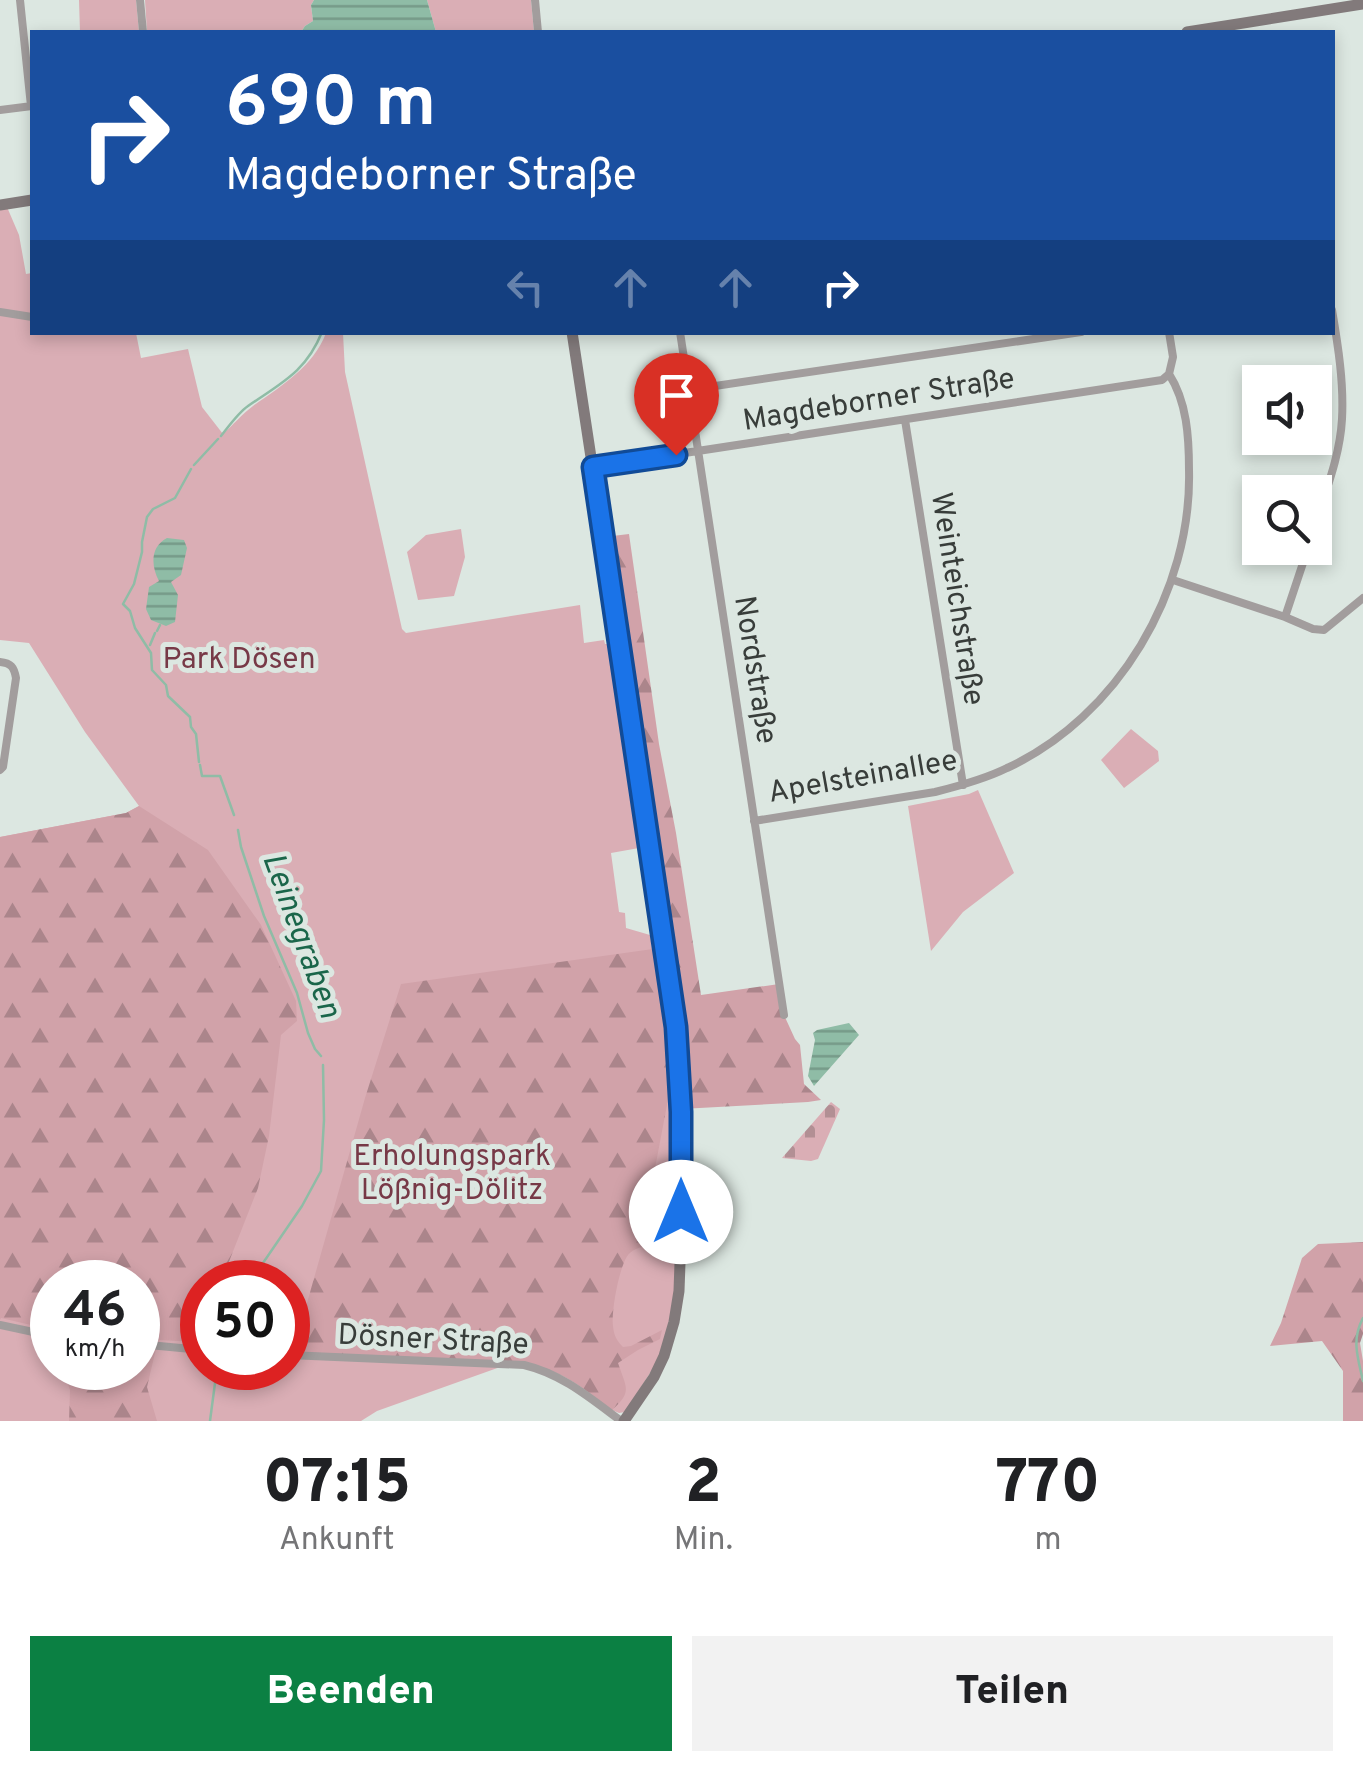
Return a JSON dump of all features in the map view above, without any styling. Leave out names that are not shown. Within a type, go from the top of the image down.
[{"type":"main road","points":[[1200,30],[1363,4]]},
{"type":"main road","points":[[0,205],[30,200]]},
{"type":"main road","points":[[572,335],[666,952],[681,1096],[679,1291],[674,1322],[654,1377],[623,1421]]},
{"type":"street","points":[[20,0],[30,88]]},
{"type":"street","points":[[140,0],[143,30]]},
{"type":"street","points":[[535,0],[538,30]]},
{"type":"street","points":[[0,110],[30,106]]},
{"type":"street","points":[[0,312],[30,316]]},
{"type":"street","name":"Nordstraße","points":[[680,335],[784,1015]]},
{"type":"street","points":[[688,390],[1061,335]]},
{"type":"street","name":"Apelsteinallee","points":[[754,821],[903,798],[1009,768],[1074,724],[1110,687],[1151,628],[1173,580],[1188,512],[1189,444],[1180,392],[1169,374],[1173,357],[1169,335]]},
{"type":"street","points":[[1331,475],[1342,420],[1335,335]]},
{"type":"street","name":"Magdeborner Straße","points":[[593,467],[1162,380],[1169,374]]},
{"type":"street","name":"Weinteichstraße","points":[[905,420],[962,784]]},
{"type":"street","points":[[1285,617],[1302,565]]},
{"type":"street","points":[[1173,580],[1313,629],[1324,630],[1363,598]]},
{"type":"street","points":[[0,662],[9,663],[16,678],[0,770]]},
{"type":"street","points":[[0,1324],[30,1331]]},
{"type":"street","name":"Dösner Straße","points":[[310,1356],[524,1365],[566,1381],[623,1421]]},
{"type":"green space","points":[[79,0],[136,0],[139,30],[80,30]]},
{"type":"green space","points":[[145,0],[314,0],[313,21],[302,30],[147,30]]},
{"type":"green space","points":[[427,0],[531,0],[534,30],[435,30]]},
{"type":"green space","points":[[7,207],[19,235],[26,274],[30,273],[30,335],[136,335],[141,358],[188,349],[202,407],[223,434],[305,366],[325,335],[343,335],[345,372],[406,633],[580,605],[584,643],[604,640],[605,644],[612,644],[639,848],[611,853],[619,912],[625,913],[626,928],[650,935],[652,948],[660,948],[676,1115],[672,1311],[659,1359],[625,1412],[612,1410],[569,1378],[541,1366],[514,1362],[377,1411],[361,1421],[0,1421],[0,837],[126,813],[139,806],[85,732],[29,643],[0,640],[0,208]]},
{"type":"green space","points":[[461,529],[465,557],[454,596],[418,600],[407,552],[426,535]]},
{"type":"green space","points":[[629,534],[701,995],[779,984],[784,1015],[800,1045],[804,1084],[821,1100],[681,1109],[680,1068],[604,537]]},
{"type":"green space","points":[[1131,729],[1158,751],[1159,761],[1124,788],[1101,760]]},
{"type":"green space","points":[[978,790],[1014,873],[963,912],[931,951],[908,806]]},
{"type":"green space","points":[[139,806],[208,850],[261,925],[296,1001],[297,1021],[281,1035],[269,1136],[258,1188],[230,1260],[180,1260],[180,1341],[160,1340],[160,1260],[30,1260],[30,1325],[0,1320],[0,837],[126,813]]},
{"type":"green space","name":"Erholungspark Lößnig-Dölitz","points":[[660,948],[674,1068],[649,1200],[664,1211],[666,1232],[658,1242],[628,1255],[619,1279],[613,1319],[615,1335],[623,1347],[662,1330],[660,1339],[618,1363],[626,1389],[612,1410],[556,1373],[514,1362],[310,1356],[310,1292],[401,984]]},
{"type":"green space","points":[[831,1102],[840,1109],[818,1159],[782,1158]]},
{"type":"green space","points":[[1363,1242],[1363,1421],[1343,1421],[1343,1371],[1322,1341],[1270,1346],[1302,1258],[1318,1244]]},
{"type":"green space","points":[[70,1390],[148,1390],[157,1421],[69,1421]]},
{"type":"shaded area","points":[[314,0],[427,0],[435,30],[302,30],[313,21]]},
{"type":"shaded area","points":[[167,538],[184,540],[187,548],[181,575],[171,582],[178,595],[175,622],[166,626],[151,620],[146,609],[149,587],[159,581],[154,569],[155,552]]},
{"type":"shaded area","points":[[849,1023],[859,1035],[814,1086],[808,1076],[813,1033]]},
{"type":"waterway","name":"Leinegraben","points":[[221,436],[244,409],[300,367],[321,335]]},
{"type":"waterway","name":"Leinegraben","points":[[194,465],[218,439]]},
{"type":"waterway","name":"Leinegraben","points":[[191,469],[175,498],[153,509],[147,517],[134,584],[123,604],[151,653],[152,670],[166,685],[168,696],[190,717],[199,762]]},
{"type":"waterway","points":[[157,631],[160,625]]},
{"type":"waterway","points":[[150,645],[155,633]]},
{"type":"waterway","name":"Leinegraben","points":[[200,765],[202,776],[220,776],[234,815]]},
{"type":"waterway","name":"Leinegraben","points":[[238,830],[264,916],[297,993],[308,1033],[321,1056]]},
{"type":"waterway","name":"Leinegraben","points":[[265,1260],[321,1171],[323,1065]]},
{"type":"waterway","points":[[1363,1318],[1356,1342],[1363,1381]]},
{"type":"waterway","name":"Leinegraben","points":[[210,1421],[214,1390]]},
{"type":"route","points":[[676,455],[593,467],[676,1027],[681,1212]]},
{"type":"park label","name":"Park Dösen","points":[[239,660]]}]
